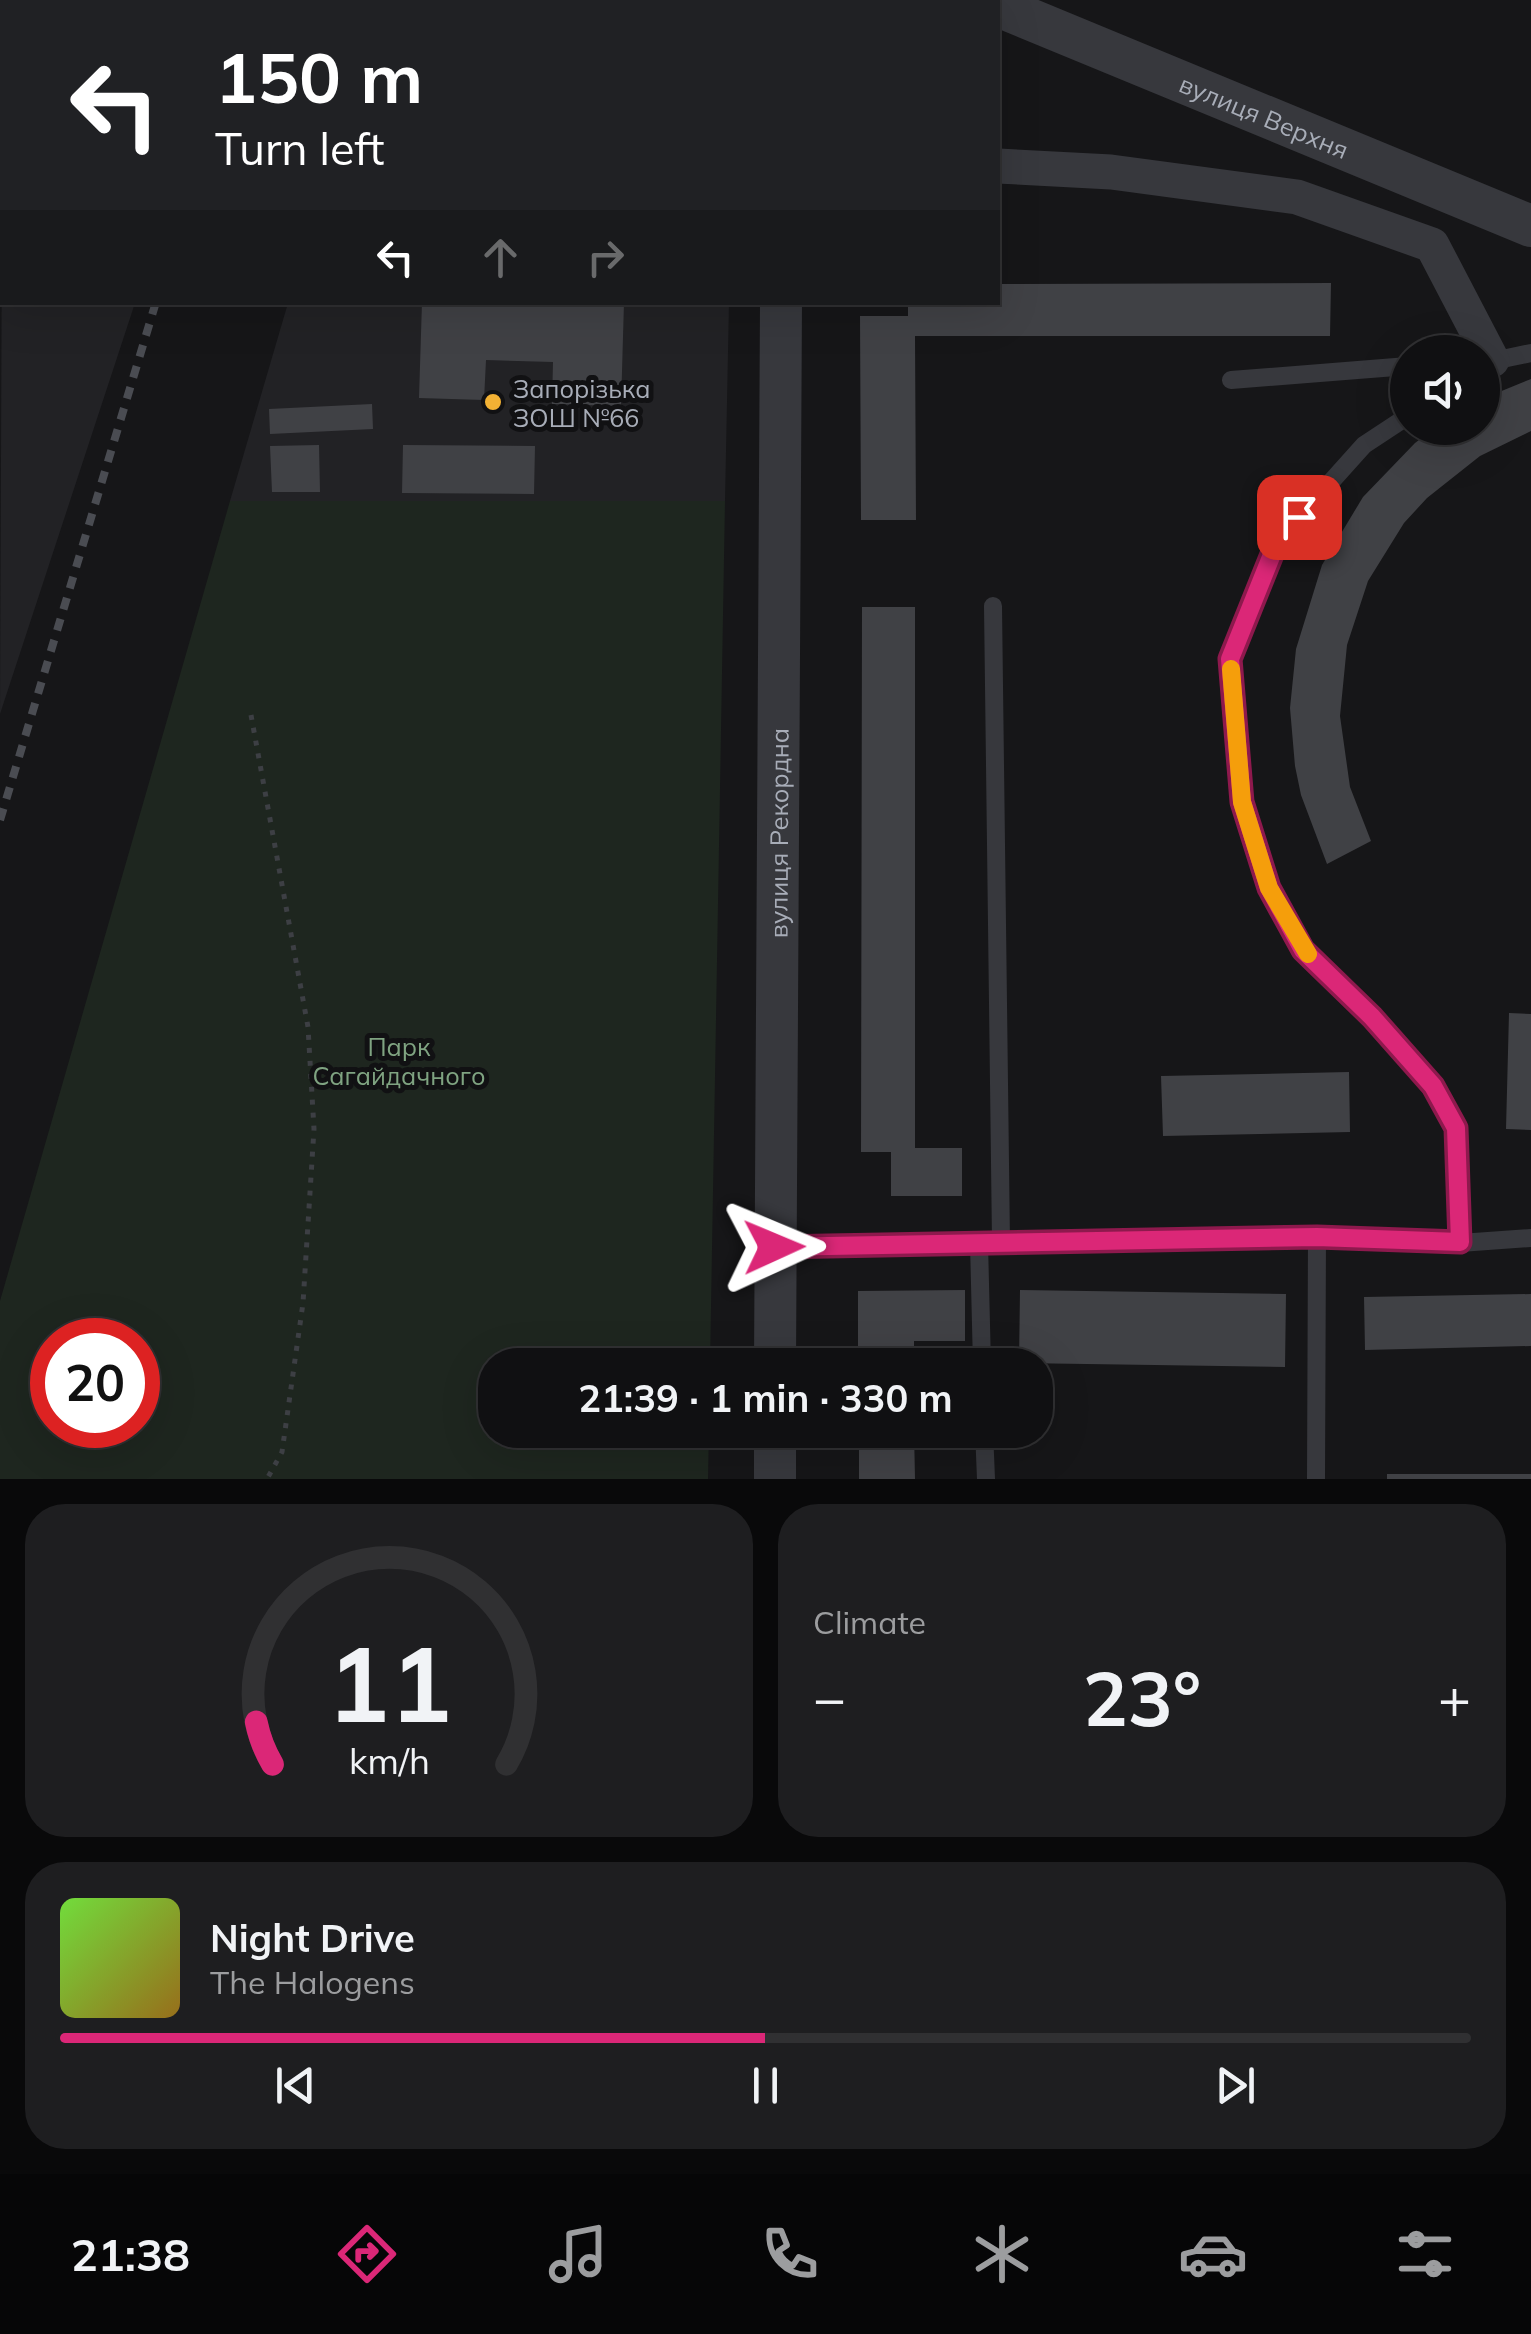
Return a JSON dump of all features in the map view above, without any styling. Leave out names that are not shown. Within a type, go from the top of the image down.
[{"type":"street","name":"вулиця Верхня","points":[[1000,7],[1531,226]]},
{"type":"street","points":[[1000,166],[1111,172],[1298,197],[1432,245],[1474,335]]},
{"type":"street","name":"вулиця Рекордна","points":[[774,1348],[780,305]]},
{"type":"street","points":[[775,1448],[775,1479]]},
{"type":"lane","points":[[1500,359],[1531,352]]},
{"type":"lane","points":[[1232,380],[1390,367]]},
{"type":"lane","points":[[1390,427],[1364,444],[1277,542],[1230,659],[1242,802],[1269,888],[1303,950],[1372,1017],[1433,1086],[1456,1128],[1460,1242]]},
{"type":"lane","points":[[993,606],[1001,1242]]},
{"type":"lane","points":[[774,1247],[1317,1237],[1460,1242],[1531,1238]]},
{"type":"lane","points":[[1316,1479],[1317,1237]]},
{"type":"lane","points":[[979,1243],[982,1348]]},
{"type":"lane","points":[[985,1448],[986,1479]]},
{"type":"path","points":[[252,715],[308,1027],[314,1129],[303,1303],[282,1452],[267,1479]]},
{"type":"shaded area","points":[[2,305],[134,305],[0,714]]},
{"type":"shaded area","name":"Запорізька ЗОШ №66","points":[[287,305],[729,305],[725,501],[230,501]]},
{"type":"green space","name":"Парк Сагайдачного","points":[[230,501],[725,501],[710,1348],[478,1348],[478,1448],[709,1448],[708,1479],[0,1479],[0,1301]]},
{"type":"building","points":[[1331,283],[1330,336],[915,336],[916,520],[861,520],[860,316],[908,316],[908,305],[1000,305],[1000,284]]},
{"type":"building","points":[[422,305],[624,305],[621,406],[552,404],[553,362],[486,360],[484,400],[419,398]]},
{"type":"building","points":[[1531,379],[1531,431],[1480,456],[1427,498],[1404,523],[1368,581],[1347,645],[1340,716],[1350,787],[1371,841],[1327,864],[1301,795],[1290,708],[1296,649],[1322,565],[1363,497],[1413,445],[1500,445],[1500,392]]},
{"type":"building","points":[[372,404],[373,429],[270,434],[269,409]]},
{"type":"building","points":[[319,445],[320,492],[272,492],[270,446]]},
{"type":"building","points":[[403,445],[535,446],[534,494],[402,493]]},
{"type":"building","points":[[862,607],[915,607],[915,1148],[962,1148],[962,1196],[891,1196],[891,1152],[861,1152]]},
{"type":"building","points":[[1509,1013],[1531,1014],[1531,1130],[1506,1129]]},
{"type":"building","points":[[1349,1072],[1350,1132],[1163,1136],[1161,1076]]},
{"type":"building","points":[[965,1290],[965,1341],[914,1341],[914,1348],[858,1348],[858,1291]]},
{"type":"building","points":[[1020,1290],[1286,1294],[1285,1367],[1053,1364],[1053,1348],[1019,1348]]},
{"type":"building","points":[[1531,1294],[1531,1346],[1365,1350],[1364,1297]]},
{"type":"building","points":[[859,1448],[914,1448],[915,1479],[859,1479]]},
{"type":"building","points":[[1387,1474],[1531,1474],[1531,1479],[1387,1479]]},
{"type":"railway","points":[[0,820],[155,305]]},
{"type":"slow traffic","points":[[1231,669],[1242,802],[1269,888],[1308,954]]},
{"type":"place","name":"Запорізька ЗОШ №66","points":[[493,402]]},
{"type":"route","points":[[774,1247],[1317,1237],[1460,1242],[1456,1128],[1433,1086],[1372,1017],[1303,950],[1269,888],[1242,802],[1230,659],[1277,542],[1299,517]]}]
